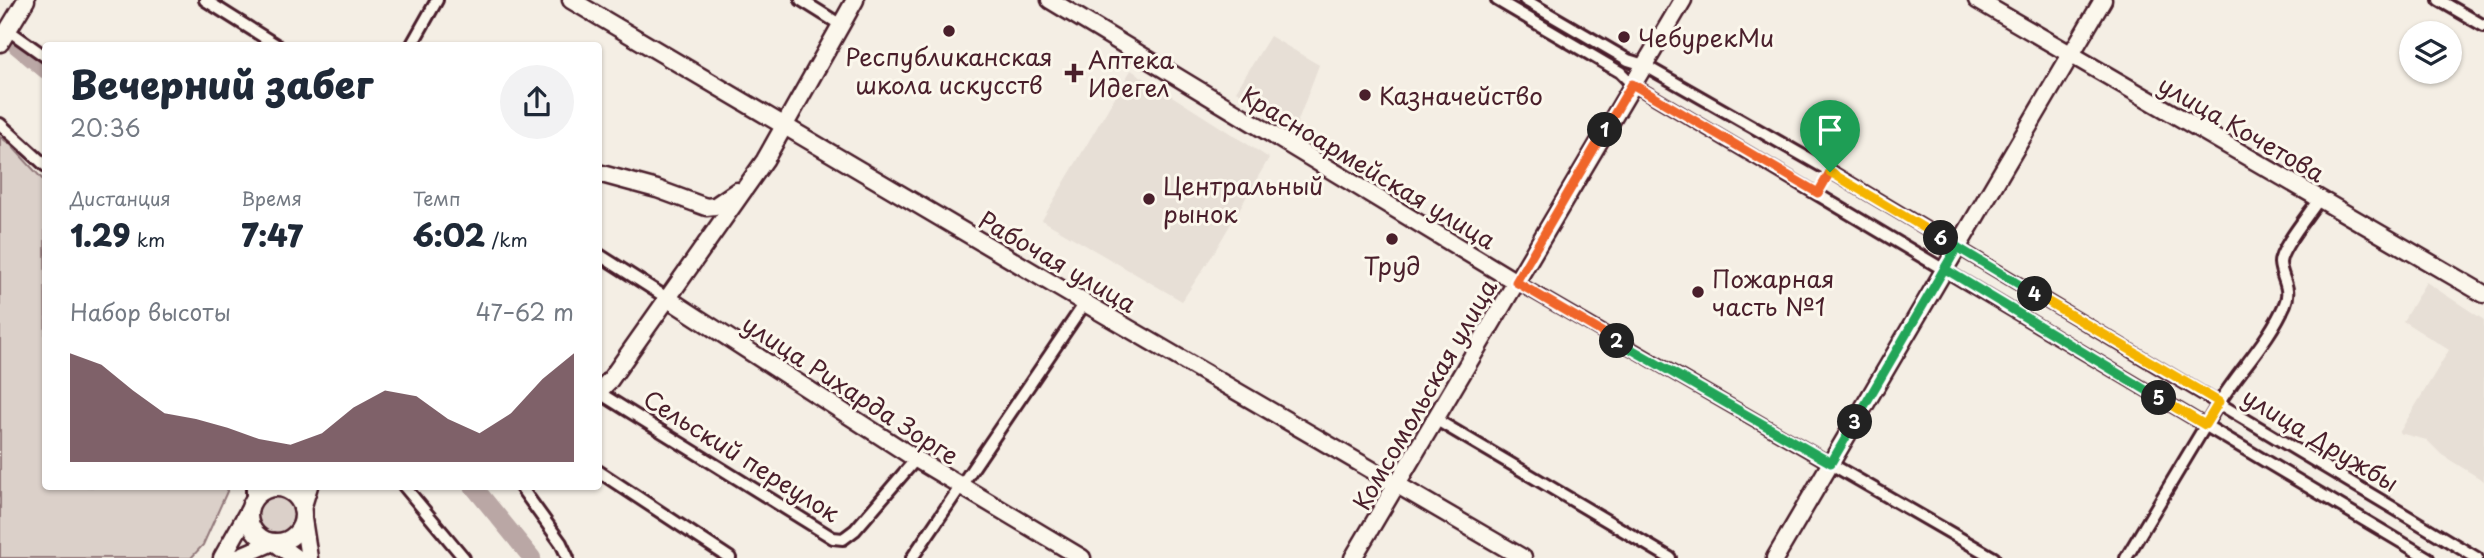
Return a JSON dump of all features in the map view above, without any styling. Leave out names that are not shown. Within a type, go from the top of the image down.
[{"type":"main road","points":[[4,36],[26,0]]},
{"type":"main road","name":"Рабочая улица","points":[[572,0],[1523,558]]},
{"type":"main road","points":[[602,388],[750,181],[785,126],[855,0]]},
{"type":"main road","name":"Красноармейская улица","points":[[1050,0],[1516,282]]},
{"type":"main road","name":"Комсомольская улица","points":[[1353,558],[1683,0]]},
{"type":"main road","name":"улица Кочетова","points":[[1977,0],[2484,294]]},
{"type":"main road","points":[[1775,558],[2104,0]]},
{"type":"main road","points":[[602,174],[706,206],[715,206],[750,181]]},
{"type":"main road","points":[[706,206],[714,219],[715,228]]},
{"type":"main road","name":"улица Рихарда Зорге","points":[[667,298],[916,459],[1082,558]]},
{"type":"main road","points":[[287,490],[296,496],[303,513],[309,558]]},
{"type":"main road","points":[[236,558],[297,533],[308,490]]},
{"type":"main road","points":[[251,499],[252,528],[257,535],[296,558]]},
{"type":"main road","points":[[222,558],[251,499]]},
{"type":"street","points":[[205,0],[272,42]]},
{"type":"street","points":[[413,42],[438,0]]},
{"type":"street","points":[[801,0],[841,25]]},
{"type":"street","name":"улица Дружбы","points":[[1497,0],[1620,72],[1632,84],[2428,558]]},
{"type":"street","name":"улица Дружбы","points":[[1525,0],[1830,172],[2477,558]]},
{"type":"street","points":[[2439,0],[2484,26]]},
{"type":"street","points":[[4,36],[42,55]]},
{"type":"street","points":[[0,124],[42,162]]},
{"type":"street","points":[[1818,193],[1830,172]]},
{"type":"street","points":[[2126,558],[2219,402],[2257,352],[2287,301],[2288,287],[2280,264],[2282,253],[2319,199]]},
{"type":"street","name":"улица Рихарда Зорге","points":[[602,257],[667,298]]},
{"type":"street","name":"Красноармейская улица","points":[[1516,282],[1994,558]]},
{"type":"street","points":[[912,558],[1085,303]]},
{"type":"street","name":"Сельский переулок","points":[[602,394],[833,538],[843,538],[855,530],[916,459]]},
{"type":"street","points":[[1435,419],[1670,558]]},
{"type":"street","points":[[602,474],[730,558]]},
{"type":"street","points":[[407,490],[464,558]]},
{"type":"street","points":[[523,490],[561,543],[568,558]]},
{"type":"shaded area","points":[[1270,36],[1319,65],[1296,126],[1236,91]]},
{"type":"shaded area","name":"Центральный рынок","points":[[1131,70],[1269,158],[1212,256],[1182,301],[1042,220]]},
{"type":"shaded area","points":[[0,137],[42,179],[42,490],[228,490],[203,545],[191,558],[0,558]]},
{"type":"shaded area","points":[[2426,282],[2484,320],[2484,481],[2442,455],[2427,440],[2399,433],[2449,350],[2403,321]]},
{"type":"shaded area","points":[[276,496],[290,501],[295,515],[290,529],[276,534],[262,529],[257,515],[262,501]]},
{"type":"waterway","points":[[16,45],[42,67]]},
{"type":"waterway","points":[[476,490],[532,558]]},
{"type":"place","name":"Республиканская школа искусств","points":[[949,31]]},
{"type":"place","name":"ЧебурекМи","points":[[1624,37]]},
{"type":"place","name":"Аптека Идегел","points":[[1074,73]]},
{"type":"place","name":"Казначейство","points":[[1365,95]]},
{"type":"place","name":"Центральный рынок","points":[[1149,199]]},
{"type":"place","name":"Труд","points":[[1392,239]]},
{"type":"place","name":"Пожарная часть №1","points":[[1698,292]]},
{"type":"route","points":[[1830,172],[1818,193],[1632,84],[1516,282],[1831,463],[1957,247],[2219,402],[2205,425],[1945,269],[1957,247],[1830,172]]}]
